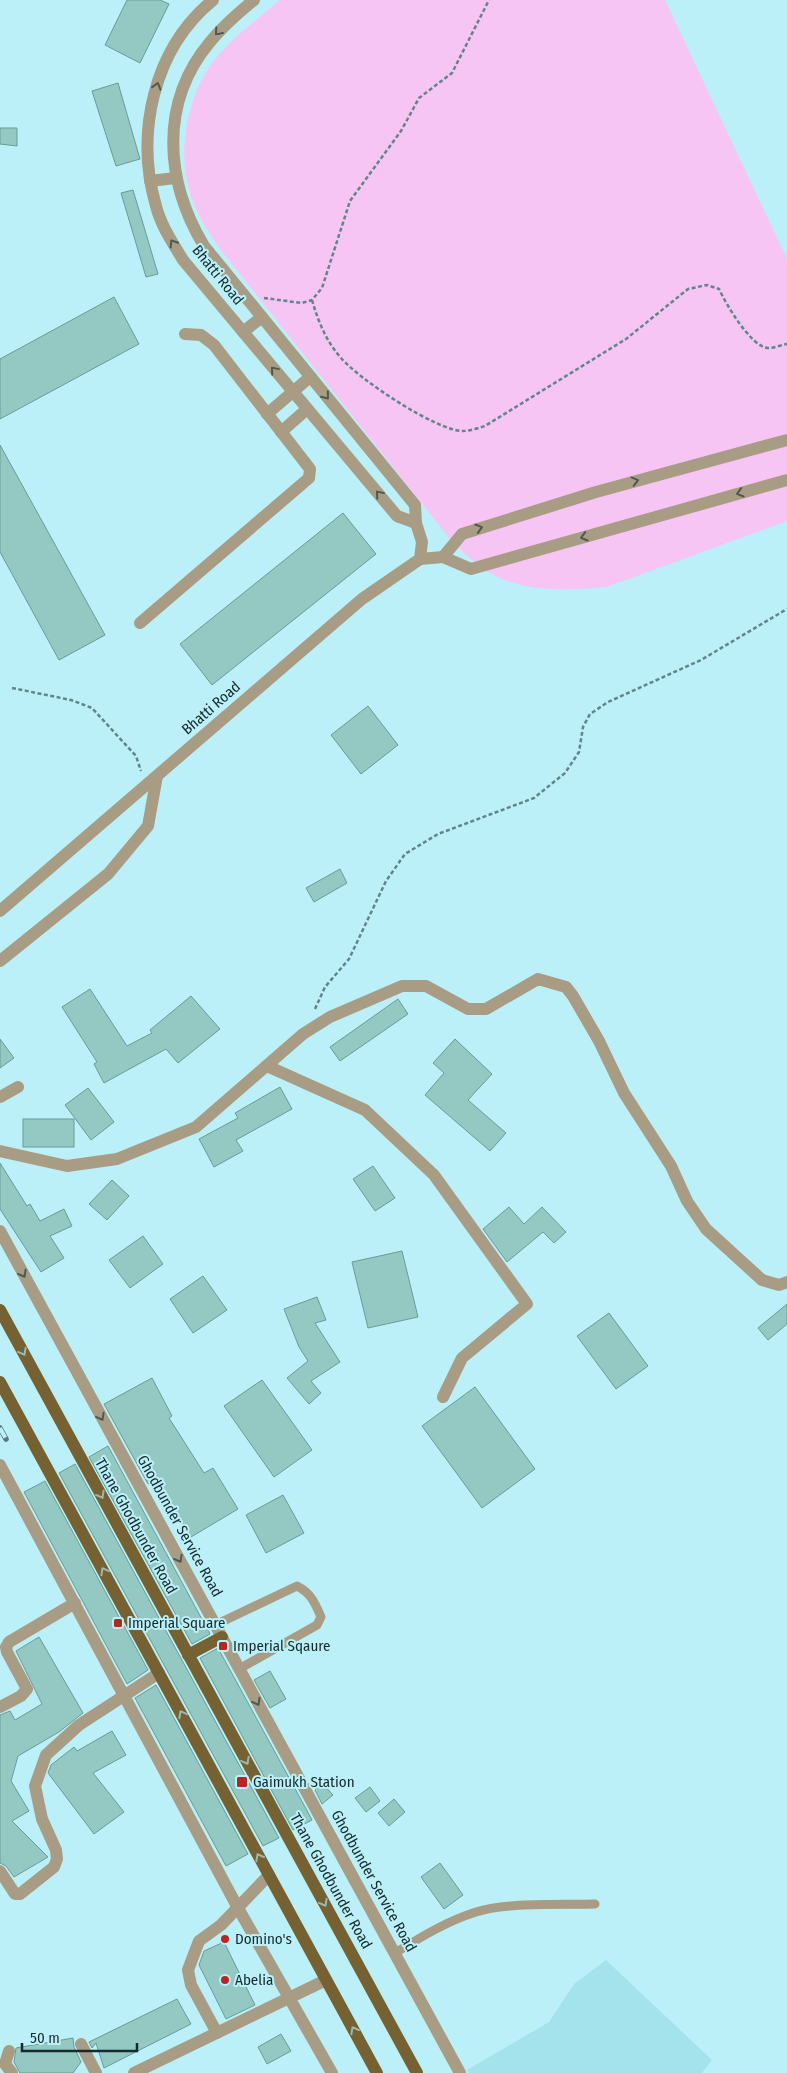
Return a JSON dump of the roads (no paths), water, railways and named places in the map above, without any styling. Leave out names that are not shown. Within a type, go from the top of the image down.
[{"type":"main road","name":"Thane Ghodbunder Road","points":[[0,1310],[417,2073]]},
{"type":"main road","points":[[0,1382],[377,2073]]},
{"type":"main road","points":[[188,1655],[222,1637]]},
{"type":"street","name":"Bhatti Road","points":[[213,0],[188,27],[170,54],[157,83],[149,114],[146,147],[150,181],[156,208],[183,260],[397,516],[416,524]]},
{"type":"street","name":"Bhatti Road","points":[[0,911],[362,599],[420,559],[422,542],[416,524],[415,505],[204,246],[191,224],[175,178],[173,147],[175,119],[182,92],[193,66],[227,22],[254,0]]},
{"type":"street","points":[[150,181],[175,178]]},
{"type":"street","points":[[243,332],[262,317]]},
{"type":"street","points":[[140,623],[309,478],[310,469],[214,345],[201,335],[185,334]]},
{"type":"street","points":[[267,414],[310,377]]},
{"type":"street","points":[[281,432],[307,409]]},
{"type":"street","points":[[443,557],[462,534],[596,492],[787,440]]},
{"type":"street","points":[[420,559],[443,557],[471,569],[787,480]]},
{"type":"street","points":[[0,961],[113,867],[148,826],[157,776]]},
{"type":"street","points":[[0,1151],[67,1166],[117,1159],[196,1127],[302,1034],[330,1017],[402,986],[426,986],[468,1009],[486,1009],[538,979],[566,987],[599,1041],[624,1093],[671,1166],[687,1201],[706,1229],[762,1280],[779,1285],[787,1282]]},
{"type":"street","points":[[267,1066],[365,1110],[434,1175],[526,1304],[462,1358],[443,1396]]},
{"type":"street","points":[[0,1097],[18,1088]]},
{"type":"street","name":"Ghodbunder Service Road","points":[[0,1231],[460,2073]]},
{"type":"street","points":[[0,1465],[238,1908],[290,1998],[327,2072]]},
{"type":"street","points":[[0,1707],[21,1696],[26,1689],[7,1652],[6,1647],[9,1642],[75,1603]]},
{"type":"street","points":[[0,1871],[15,1894],[20,1894],[54,1866],[57,1859],[56,1850],[42,1819],[35,1786],[46,1756],[79,1725],[160,1673]]},
{"type":"street","points":[[217,2033],[191,1985],[188,1970],[199,1941],[221,1925],[269,1875]]},
{"type":"street","points":[[134,2073],[326,1980]]},
{"type":"street","points":[[81,2044],[94,2072]]},
{"type":"street","points":[[9,2051],[6,2064],[12,2073]]},
{"type":"lane","points":[[215,1625],[297,1586],[306,1590],[315,1602],[321,1617],[318,1625],[239,1669]]},
{"type":"lane","points":[[395,1953],[445,1923],[478,1911],[520,1906],[595,1904]]},
{"type":"railway","points":[[0,1428],[6,1439]]},
{"type":"place","name":"Imperial Square","points":[[118,1623]]},
{"type":"place","name":"Imperial Sqaure","points":[[223,1646]]},
{"type":"place","name":"Gaimukh Station","points":[[242,1782]]},
{"type":"place","name":"Domino's","points":[[225,1939]]},
{"type":"place","name":"Abelia","points":[[225,1980]]}]
